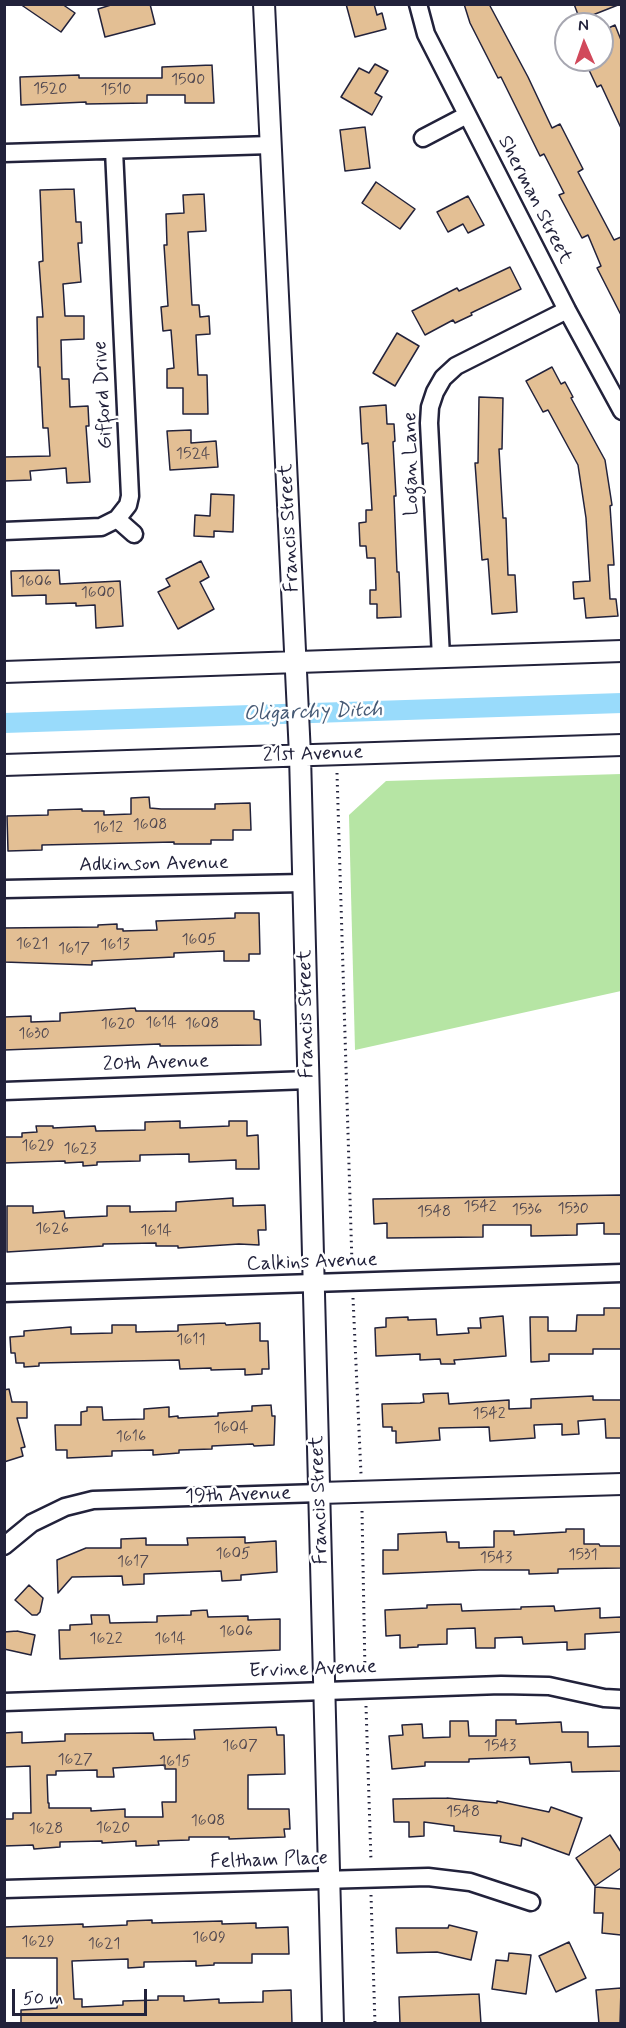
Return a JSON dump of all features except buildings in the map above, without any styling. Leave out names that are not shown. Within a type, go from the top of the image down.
[{"type":"street","name":"Francis Street","points":[[264,4],[297,662],[333,2024]]},
{"type":"street","name":"Sherman Street","points":[[418,4],[426,34],[621,411]]},
{"type":"street","points":[[423,138],[467,115]]},
{"type":"street","points":[[4,153],[271,146]]},
{"type":"street","name":"Gifford Drive","points":[[114,150],[130,496],[128,505],[117,519]]},
{"type":"street","name":"Logan Lane","points":[[441,657],[429,423],[430,407],[435,392],[443,378],[456,366],[567,310]]},
{"type":"street","points":[[4,531],[101,527],[117,519],[134,534]]},
{"type":"street","points":[[4,672],[621,651]]},
{"type":"street","name":"21st Avenue","points":[[4,765],[621,745]]},
{"type":"street","name":"Adkinson Avenue","points":[[4,889],[304,883]]},
{"type":"street","name":"20th Avenue","points":[[4,1091],[309,1080]]},
{"type":"street","name":"Calkins Avenue","points":[[4,1293],[621,1273]]},
{"type":"street","name":"19th Avenue","points":[[6,1540],[32,1523],[65,1507],[93,1500],[621,1484]]},
{"type":"street","name":"Ervine Avenue","points":[[4,1702],[501,1685],[549,1686],[604,1698],[621,1699]]},
{"type":"street","name":"Feltham Place","points":[[4,1889],[428,1877],[470,1882],[531,1902]]},
{"type":"path","points":[[337,769],[361,1492],[375,2024]]},
{"type":"green space","points":[[621,774],[621,991],[355,1050],[349,815],[386,781]]},
{"type":"waterway","name":"Oligarchy Ditch","points":[[4,723],[622,703]]}]
